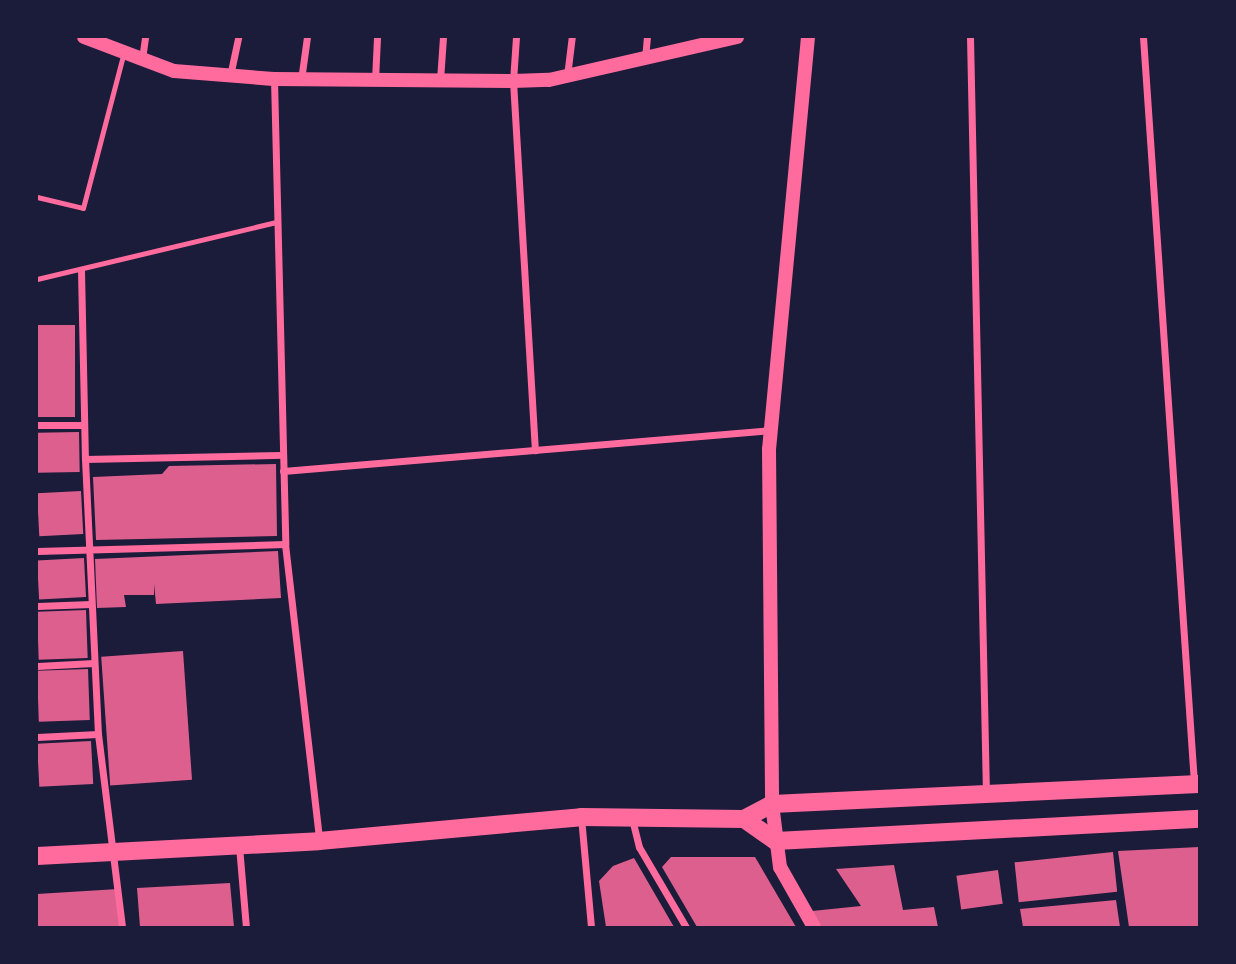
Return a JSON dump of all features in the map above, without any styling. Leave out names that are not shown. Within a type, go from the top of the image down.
[{"type":"main road","points":[[85,37],[174,71],[274,79],[513,81],[567,76],[645,60],[709,40],[737,37]]},
{"type":"main road","points":[[808,37],[770,430],[772,804],[780,867],[814,927]]},
{"type":"main road","points":[[37,856],[113,855],[319,841],[581,817],[744,818],[772,804],[1197,784]]},
{"type":"main road","points":[[744,818],[776,841],[1199,819]]},
{"type":"street","points":[[142,59],[145,37]]},
{"type":"street","points":[[230,76],[237,37]]},
{"type":"street","points":[[301,79],[307,37]]},
{"type":"street","points":[[374,80],[377,37]]},
{"type":"street","points":[[440,80],[443,37]]},
{"type":"street","points":[[516,37],[513,81],[535,450]]},
{"type":"street","points":[[567,76],[572,37]]},
{"type":"street","points":[[645,60],[647,37]]},
{"type":"street","points":[[970,37],[986,795]]},
{"type":"street","points":[[1143,37],[1197,784]]},
{"type":"street","points":[[274,79],[285,544],[319,841]]},
{"type":"street","points":[[81,270],[88,550],[98,734],[122,927]]},
{"type":"street","points":[[37,425],[84,425]]},
{"type":"street","points":[[283,471],[770,430]]},
{"type":"street","points":[[85,459],[282,455]]},
{"type":"street","points":[[37,551],[285,544]]},
{"type":"street","points":[[37,606],[91,604]]},
{"type":"street","points":[[37,666],[94,663]]},
{"type":"street","points":[[37,737],[98,734]]},
{"type":"street","points":[[581,817],[591,927]]},
{"type":"street","points":[[632,817],[639,847],[686,927]]},
{"type":"street","points":[[239,846],[246,927]]},
{"type":"lane","points":[[37,197],[83,208],[124,52]]},
{"type":"lane","points":[[37,279],[277,222]]},
{"type":"building","points":[[37,325],[75,325],[75,417],[37,417]]},
{"type":"building","points":[[79,432],[80,472],[38,473],[37,433]]},
{"type":"building","points":[[276,464],[277,536],[96,540],[93,477],[162,474],[169,466]]},
{"type":"building","points":[[81,491],[83,534],[39,536],[37,493]]},
{"type":"building","points":[[278,551],[281,598],[156,604],[154,584],[154,595],[124,595],[126,607],[97,608],[95,559]]},
{"type":"building","points":[[84,558],[86,597],[39,599],[37,560]]},
{"type":"building","points":[[86,610],[88,658],[39,660],[37,612]]},
{"type":"building","points":[[183,651],[192,780],[110,785],[101,657]]},
{"type":"building","points":[[88,669],[90,720],[39,722],[37,671]]},
{"type":"building","points":[[91,741],[93,784],[39,787],[37,744]]},
{"type":"building","points":[[1199,847],[1199,927],[1129,927],[1118,851]]},
{"type":"building","points":[[1113,852],[1117,892],[1019,902],[1015,862]]},
{"type":"building","points":[[671,857],[755,857],[796,927],[697,927],[662,867]]},
{"type":"building","points":[[634,858],[674,927],[606,927],[599,881],[613,866]]},
{"type":"building","points":[[894,865],[903,910],[934,907],[938,927],[821,927],[812,911],[861,906],[836,869]]},
{"type":"building","points":[[998,870],[1003,904],[961,910],[956,876]]},
{"type":"building","points":[[230,883],[234,927],[140,927],[137,888]]},
{"type":"building","points":[[118,889],[121,927],[37,927],[37,894]]},
{"type":"building","points":[[1116,900],[1120,927],[1023,927],[1020,909]]}]
